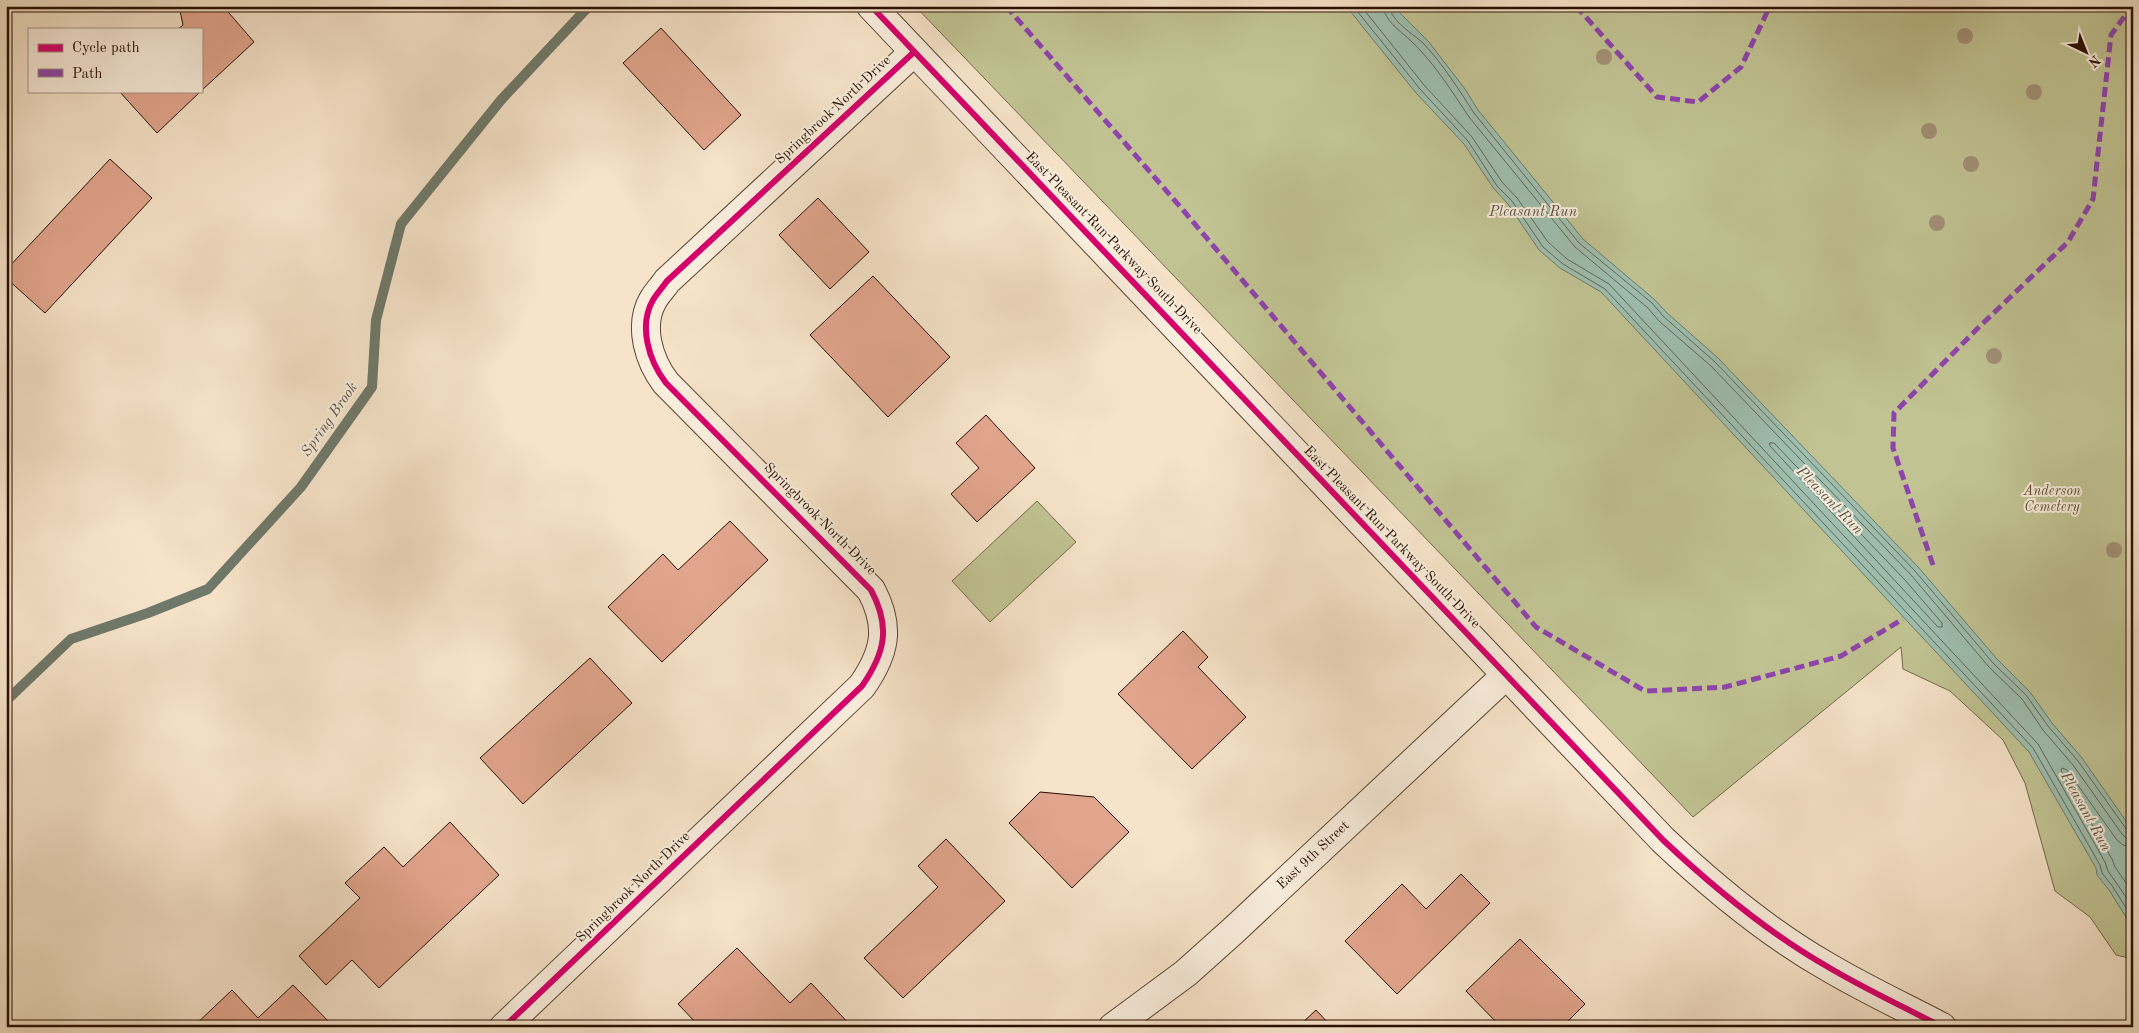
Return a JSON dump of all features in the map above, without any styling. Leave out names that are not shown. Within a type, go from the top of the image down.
[{"type":"street","name":"East Pleasant Run Parkway South Drive","points":[[871,6],[1663,840],[1723,893],[1774,932],[1828,967],[1942,1027]]},
{"type":"street","name":"Springbrook North Drive","points":[[504,1027],[862,686],[881,652],[883,639],[882,614],[871,590],[666,383],[652,362],[646,337],[652,301],[667,281],[914,52]]},
{"type":"street","name":"East 9th Street","points":[[1113,1027],[1186,973],[1228,936],[1506,675]]},
{"type":"green space","name":"Anderson Cemetery","points":[[915,6],[2133,6],[2133,871],[2038,748],[2133,918],[2133,959],[2116,955],[2090,917],[2055,891],[2025,783],[2003,740],[1950,691],[1903,669],[1901,647],[1693,817]]},
{"type":"green space","points":[[1037,501],[1076,542],[990,622],[952,581]]},
{"type":"water","name":"Pleasant Run","points":[[1346,6],[1393,6],[1428,41],[1465,89],[1478,110],[1583,239],[1655,300],[1718,358],[1919,568],[1997,659],[2030,692],[2052,723],[2082,758],[2133,831],[2133,928],[2097,875],[2096,868],[2029,752],[1601,292],[1560,268],[1539,250],[1508,204],[1494,189],[1464,144],[1416,93]]},
{"type":"building","points":[[179,6],[223,6],[254,42],[202,90],[202,28],[179,28],[183,25]]},
{"type":"building","points":[[661,28],[741,115],[704,150],[623,63]]},
{"type":"building","points":[[120,92],[200,92],[157,133]]},
{"type":"building","points":[[110,159],[152,198],[45,313],[6,278],[6,270]]},
{"type":"building","points":[[818,198],[869,252],[830,289],[779,235]]},
{"type":"building","points":[[873,276],[950,357],[888,417],[810,335]]},
{"type":"building","points":[[986,415],[1035,468],[977,522],[951,494],[979,468],[956,443]]},
{"type":"building","points":[[730,521],[768,560],[662,662],[608,607],[663,554],[678,570]]},
{"type":"building","points":[[1183,631],[1208,657],[1198,667],[1246,717],[1192,769],[1118,694]]},
{"type":"building","points":[[590,658],[632,703],[523,804],[480,758]]},
{"type":"building","points":[[1040,792],[1094,797],[1129,832],[1072,888],[1009,823]]},
{"type":"building","points":[[450,822],[499,875],[379,988],[352,960],[326,985],[299,956],[360,898],[345,883],[384,847],[403,867]]},
{"type":"building","points":[[946,839],[1005,901],[903,998],[864,958],[938,887],[918,866]]},
{"type":"building","points":[[1461,874],[1490,903],[1397,994],[1345,941],[1402,884],[1426,909]]},
{"type":"building","points":[[1520,939],[1585,1004],[1562,1027],[1501,1027],[1466,991]]},
{"type":"building","points":[[737,948],[790,1003],[811,983],[852,1027],[700,1027],[678,1004]]},
{"type":"building","points":[[293,985],[333,1026],[193,1027],[232,990],[258,1018]]},
{"type":"building","points":[[1316,1010],[1332,1027],[1298,1027]]},
{"type":"waterway","name":"Spring Brook","points":[[6,701],[71,639],[148,613],[208,589],[301,487],[372,387],[376,320],[401,224],[501,100],[589,6]]},
{"type":"marked path","points":[[1006,6],[1183,210],[1536,627],[1645,691],[1725,687],[1841,656],[1903,619]]},
{"type":"marked path","points":[[1576,6],[1657,97],[1698,102],[1741,67],[1770,6]]},
{"type":"marked path","points":[[1933,565],[1893,448],[1894,413],[1979,327],[2068,242],[2093,199],[2111,35],[2132,6]]},
{"type":"cycle path","points":[[871,6],[1663,840],[1721,892],[1806,954],[1942,1027]]},
{"type":"cycle path","points":[[504,1027],[862,686],[876,662],[883,640],[883,628],[877,603],[871,590],[666,383],[650,354],[646,321],[653,300],[667,281],[914,52]]}]
